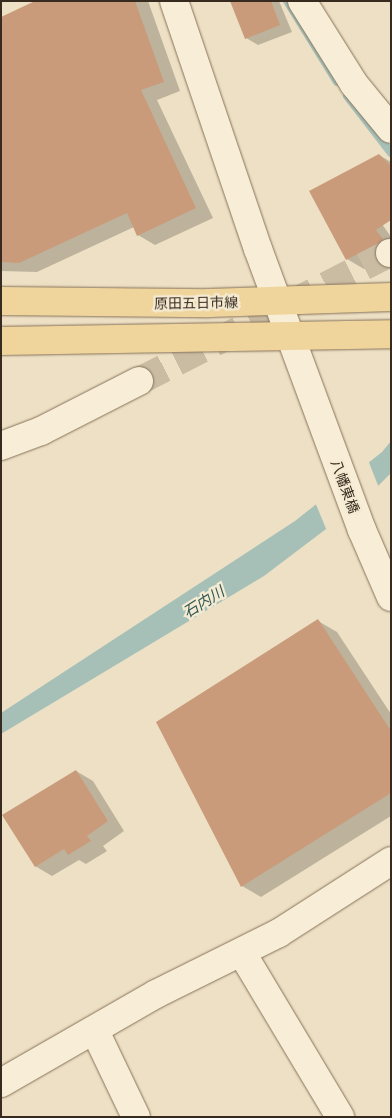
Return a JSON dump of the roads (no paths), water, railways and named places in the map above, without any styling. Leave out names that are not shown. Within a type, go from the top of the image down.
[{"type":"main road","name":"原田五日市線","points":[[1,301],[209,303],[391,297]]},
{"type":"main road","points":[[1,341],[391,334]]},
{"type":"street","name":"八幡東橋","points":[[174,1],[276,300],[362,530],[391,597]]},
{"type":"street","points":[[302,1],[354,84],[391,129]]},
{"type":"street","points":[[1,446],[41,431],[139,381]]},
{"type":"street","points":[[1,1083],[95,1032],[156,994],[242,952],[391,861]]},
{"type":"street","points":[[242,952],[340,1117]]},
{"type":"street","points":[[95,1032],[136,1117]]},
{"type":"water","name":"石内川","points":[[391,441],[391,473],[363,501],[264,576],[1,734],[1,713],[295,521],[382,452]]},
{"type":"waterway","points":[[287,1],[337,82]]},
{"type":"waterway","points":[[347,96],[391,153]]},
{"type":"tunnel","points":[[139,381],[390,253]]}]
